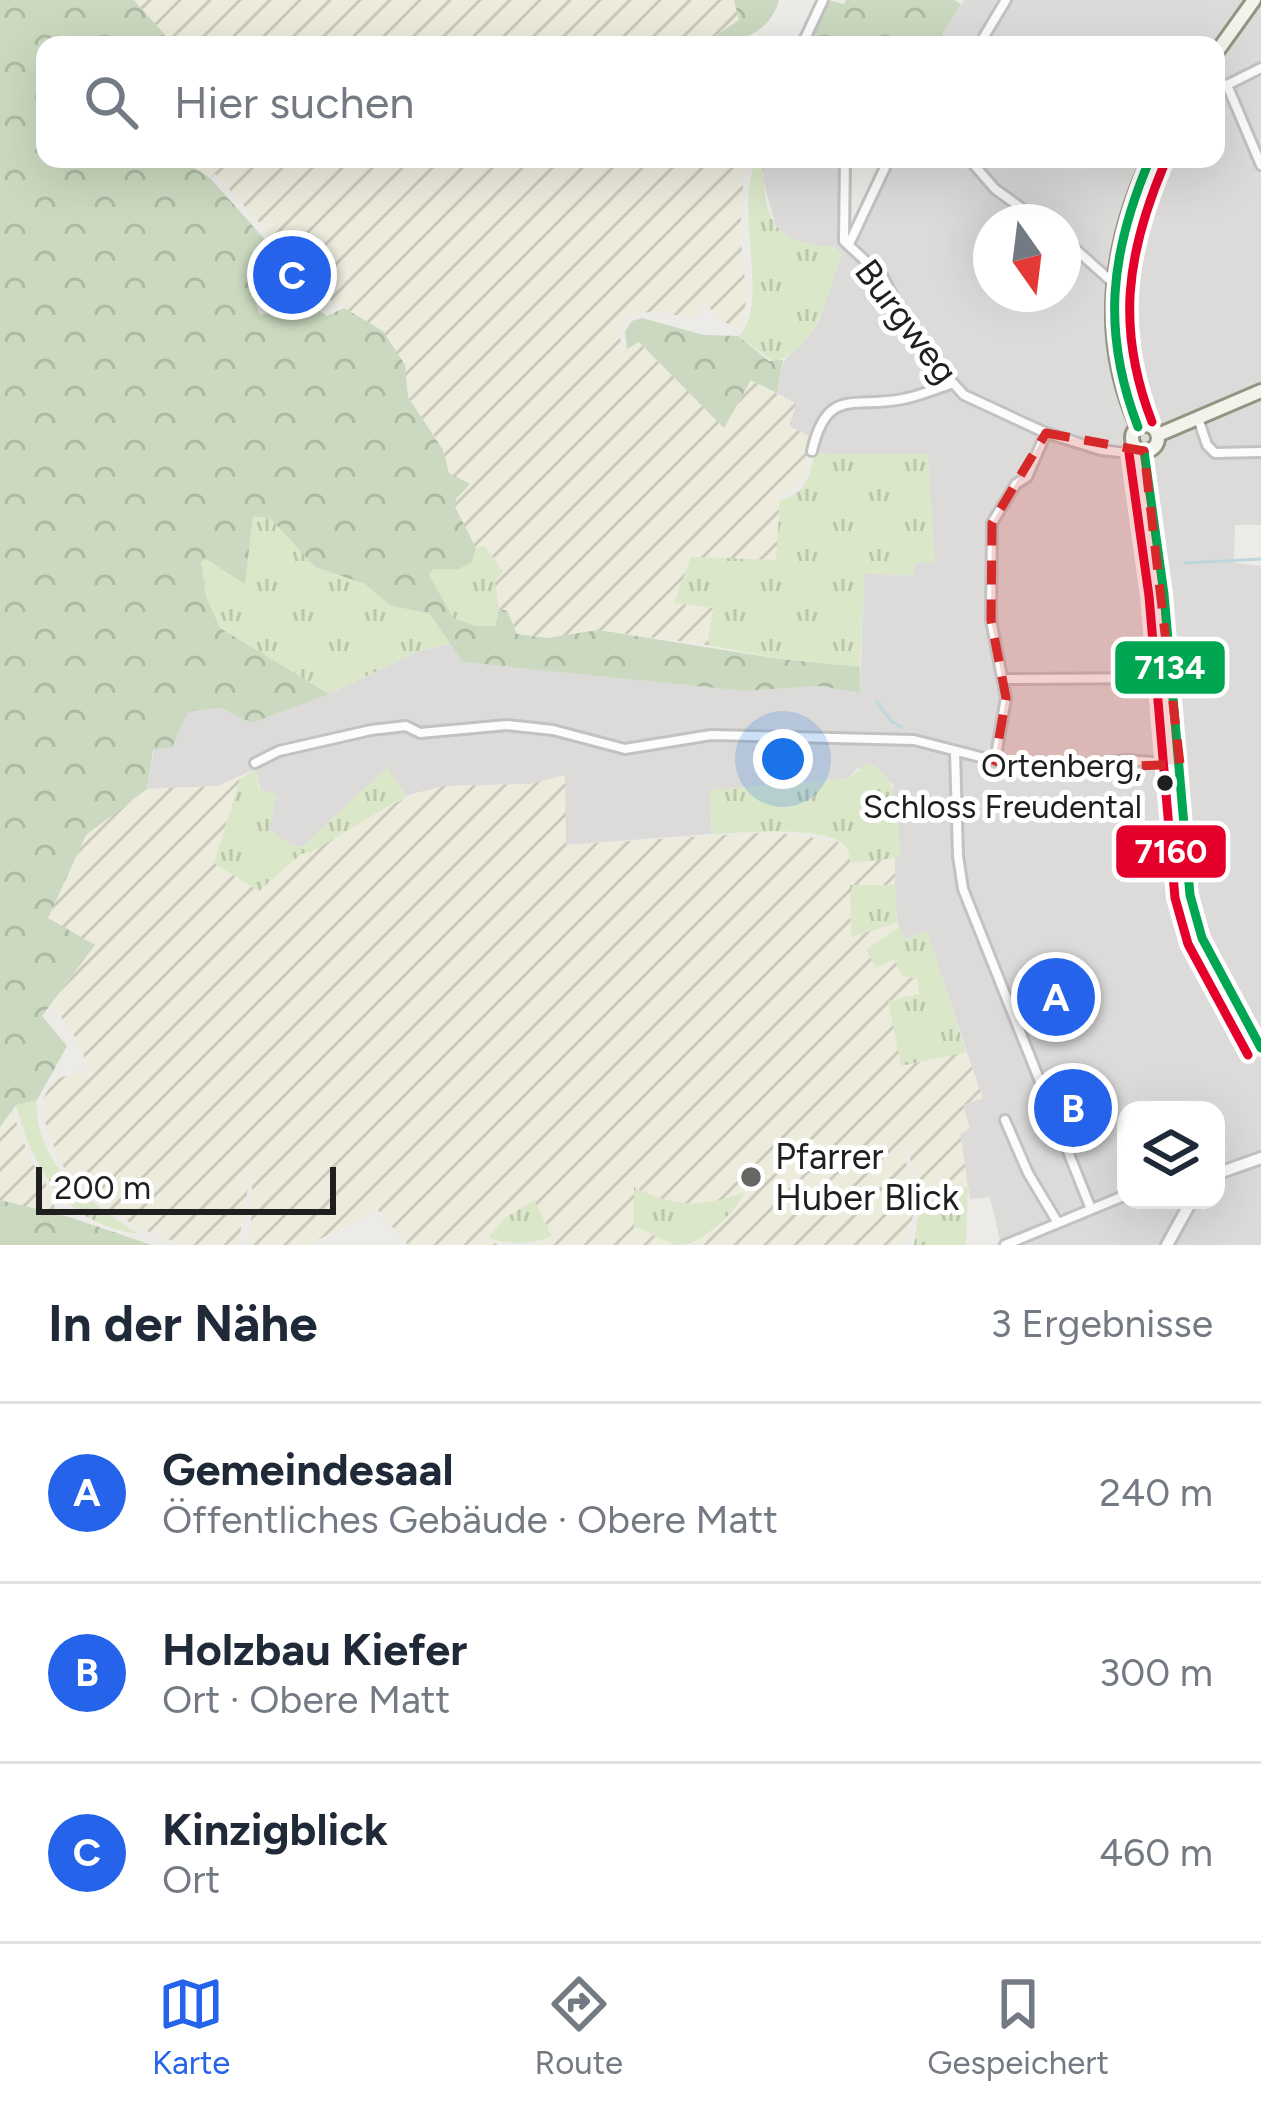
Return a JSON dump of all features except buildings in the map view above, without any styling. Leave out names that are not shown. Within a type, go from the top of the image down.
[{"type":"main road","points":[[1225,40],[1255,0]]},
{"type":"main road","points":[[1138,427],[1150,426],[1157,435],[1155,446],[1143,451],[1132,438],[1138,427],[1117,347],[1111,280],[1146,168]]},
{"type":"main road","points":[[1157,435],[1261,391]]},
{"type":"street","points":[[806,36],[823,0]]},
{"type":"street","points":[[984,36],[1006,0]]},
{"type":"street","points":[[1225,82],[1261,68]]},
{"type":"street","points":[[1225,92],[1261,165]]},
{"type":"street","name":"Burgweg","points":[[845,168],[842,234],[848,246],[883,277],[916,343],[951,385],[1007,418],[1046,433],[1119,454],[1143,451]]},
{"type":"street","points":[[848,246],[884,168]]},
{"type":"street","points":[[977,168],[1015,204]]},
{"type":"street","points":[[1081,254],[1111,280]]},
{"type":"street","points":[[812,451],[827,414],[840,404],[900,400],[951,385]]},
{"type":"street","points":[[1198,421],[1215,453],[1261,452]]},
{"type":"street","points":[[995,761],[1006,718],[1004,679],[991,620],[992,523],[1016,484],[1027,477],[1046,433]]},
{"type":"street","points":[[1143,451],[1172,678],[1190,895],[1202,938],[1261,1048]]},
{"type":"street","points":[[1004,679],[1172,678]]},
{"type":"street","points":[[255,763],[279,751],[406,726],[420,733],[517,725],[625,748],[711,734],[914,740],[1035,772],[1126,760],[1180,764]]},
{"type":"street","points":[[955,751],[963,889],[1090,1209]]},
{"type":"street","points":[[1005,1120],[1028,1173],[1058,1223]]},
{"type":"street","points":[[1225,1171],[1261,1158]]},
{"type":"street","points":[[1005,1244],[1117,1198]]},
{"type":"street","points":[[1167,1245],[1187,1209]]},
{"type":"highlighted area","points":[[1046,433],[1144,451],[1180,764],[1035,771],[995,761],[1006,698],[991,620],[992,523]]},
{"type":"shaded area","points":[[134,0],[734,0],[739,20],[715,36],[165,35]]},
{"type":"shaded area","points":[[964,0],[1261,0],[1261,525],[1235,525],[1234,563],[1261,566],[1261,1245],[1001,1245],[990,1197],[970,1199],[960,1134],[962,1104],[982,1097],[927,932],[905,939],[897,923],[894,870],[900,855],[893,784],[858,768],[847,779],[710,790],[712,834],[565,845],[565,776],[530,784],[444,786],[406,796],[387,768],[302,847],[287,843],[269,829],[256,769],[218,786],[147,789],[154,750],[172,748],[188,711],[221,708],[251,723],[329,694],[417,652],[450,643],[464,662],[745,691],[820,686],[860,693],[864,574],[913,575],[916,562],[934,563],[827,454],[810,452],[812,438],[789,426],[796,404],[777,393],[784,360],[819,321],[841,255],[835,247],[800,245],[776,227],[764,168],[849,168],[848,234],[879,168],[1225,168],[1225,36],[942,36]]},
{"type":"shaded area","points":[[194,168],[744,168],[740,231],[746,292],[745,315],[738,330],[703,301],[697,319],[654,311],[624,317],[620,336],[622,350],[639,342],[724,428],[751,380],[796,404],[789,426],[812,438],[805,475],[793,490],[780,494],[776,561],[675,603],[713,608],[707,645],[599,630],[547,638],[517,633],[507,610],[499,610],[485,547],[476,548],[455,507],[443,449],[408,397],[405,365],[340,303],[335,305],[215,174],[210,178]]},
{"type":"shaded area","points":[[1111,375],[1119,408],[1082,414],[1082,439],[1061,433],[1064,415],[1075,414],[1074,380]]},
{"type":"shaded area","points":[[565,775],[566,845],[772,832],[837,841],[851,863],[895,858],[895,885],[850,886],[851,936],[897,923],[899,927],[866,950],[894,959],[917,978],[920,994],[902,1066],[966,1052],[983,1098],[963,1105],[970,1129],[960,1134],[968,1187],[922,1187],[906,1149],[901,1150],[917,1204],[903,1245],[689,1245],[739,1205],[744,1194],[714,1203],[664,1203],[635,1188],[634,1227],[676,1245],[535,1245],[552,1235],[533,1200],[505,1218],[488,1238],[498,1245],[408,1245],[377,1209],[308,1245],[250,1245],[253,1160],[238,1245],[183,1245],[139,1228],[102,1205],[65,1170],[47,1131],[42,1102],[52,1081],[82,1070],[88,1078],[93,1075],[72,1031],[51,1004],[95,945],[48,919],[86,835],[147,789],[217,786],[240,779],[214,863],[259,891],[301,854],[412,794],[444,786],[530,784]]},
{"type":"shaded area","points":[[12,1110],[30,1159],[53,1195],[55,1214],[0,1200],[0,1127]]},
{"type":"green space","points":[[0,0],[134,0],[164,36],[36,36],[36,168],[194,168],[210,178],[294,272],[295,289],[262,289],[256,304],[260,315],[306,302],[327,316],[344,308],[383,331],[405,365],[408,397],[443,450],[449,473],[470,484],[455,507],[476,548],[472,562],[459,569],[433,569],[429,575],[453,618],[495,626],[499,610],[507,610],[517,634],[547,638],[599,630],[860,667],[860,693],[820,686],[745,691],[463,662],[429,613],[391,606],[365,584],[315,567],[271,519],[253,516],[245,584],[206,559],[201,562],[206,596],[220,628],[329,694],[251,723],[221,708],[188,711],[172,748],[153,750],[147,789],[86,835],[48,918],[95,945],[42,1016],[67,1046],[37,1100],[16,1105],[0,1127]]},
{"type":"green space","points":[[734,0],[779,0],[768,22],[749,36],[715,36],[739,20]]},
{"type":"green space","points":[[828,0],[844,4],[846,0],[954,0],[961,4],[941,36],[812,36]]},
{"type":"green space","points":[[754,168],[764,168],[769,213],[785,233],[814,245],[835,247],[841,255],[812,332],[802,345],[774,362],[738,336],[748,322],[752,303],[750,179]]},
{"type":"green space","points":[[642,318],[704,335],[738,336],[769,361],[783,360],[777,393],[751,380],[724,428],[639,342],[627,349],[625,331],[632,321]]},
{"type":"green space","points":[[814,453],[928,454],[935,563],[916,562],[914,575],[864,574],[860,667],[707,645],[713,608],[674,603],[691,557],[776,560],[780,500],[805,483]]},
{"type":"green space","points":[[253,516],[271,519],[315,567],[365,584],[391,606],[429,613],[450,643],[417,652],[329,694],[220,628],[206,596],[201,561],[248,541]]},
{"type":"green space","points":[[485,546],[503,571],[495,582],[496,626],[453,619],[429,575],[432,569],[459,569],[472,562],[476,548]]},
{"type":"green space","points":[[869,763],[880,770],[893,791],[900,856],[850,863],[844,845],[819,835],[712,834],[710,790],[847,779]]},
{"type":"green space","points":[[387,767],[406,796],[301,854],[259,891],[214,863],[240,779],[257,768],[259,789],[277,795],[269,829],[287,843],[302,847]]},
{"type":"green space","points":[[850,885],[895,885],[897,923],[851,937]]},
{"type":"green space","points":[[899,927],[906,939],[927,931],[966,1052],[901,1066],[888,1001],[919,994],[917,979],[902,976],[894,959],[876,968],[866,950]]},
{"type":"green space","points":[[37,1100],[45,1144],[55,1163],[85,1195],[139,1234],[92,1219],[57,1191],[32,1152],[16,1105]]},
{"type":"green space","points":[[634,1187],[688,1203],[744,1193],[717,1226],[679,1245],[634,1227]]},
{"type":"green space","points":[[922,1187],[968,1187],[966,1245],[914,1245]]},
{"type":"green space","points":[[0,1200],[69,1217],[152,1245],[0,1245]]},
{"type":"green space","points":[[534,1200],[552,1236],[520,1243],[488,1238],[505,1218]]},
{"type":"waterway","points":[[1185,563],[1261,559]]},
{"type":"waterway","points":[[877,702],[902,727]]},
{"type":"transit line","name":"7134","points":[[1138,427],[1119,358],[1115,292],[1126,227],[1146,168]]},
{"type":"transit line","name":"7160","points":[[1152,422],[1133,355],[1130,292],[1141,230],[1163,168]]},
{"type":"transit line","name":"7134","points":[[1144,451],[1164,594],[1190,895],[1202,938],[1261,1048]]},
{"type":"transit line","name":"7160","points":[[1129,453],[1149,596],[1175,898],[1188,944],[1248,1055]]},
{"type":"place","name":"Kinzigblick","points":[[292,275]]},
{"type":"place","name":"Ortenberg, Schloss Freudental","points":[[1165,783]]},
{"type":"place","name":"Gemeindesaal","points":[[1056,997]]},
{"type":"place","name":"Holzbau Kiefer","points":[[1073,1108]]},
{"type":"place","name":"Pfarrer Huber Blick","points":[[751,1177]]}]
